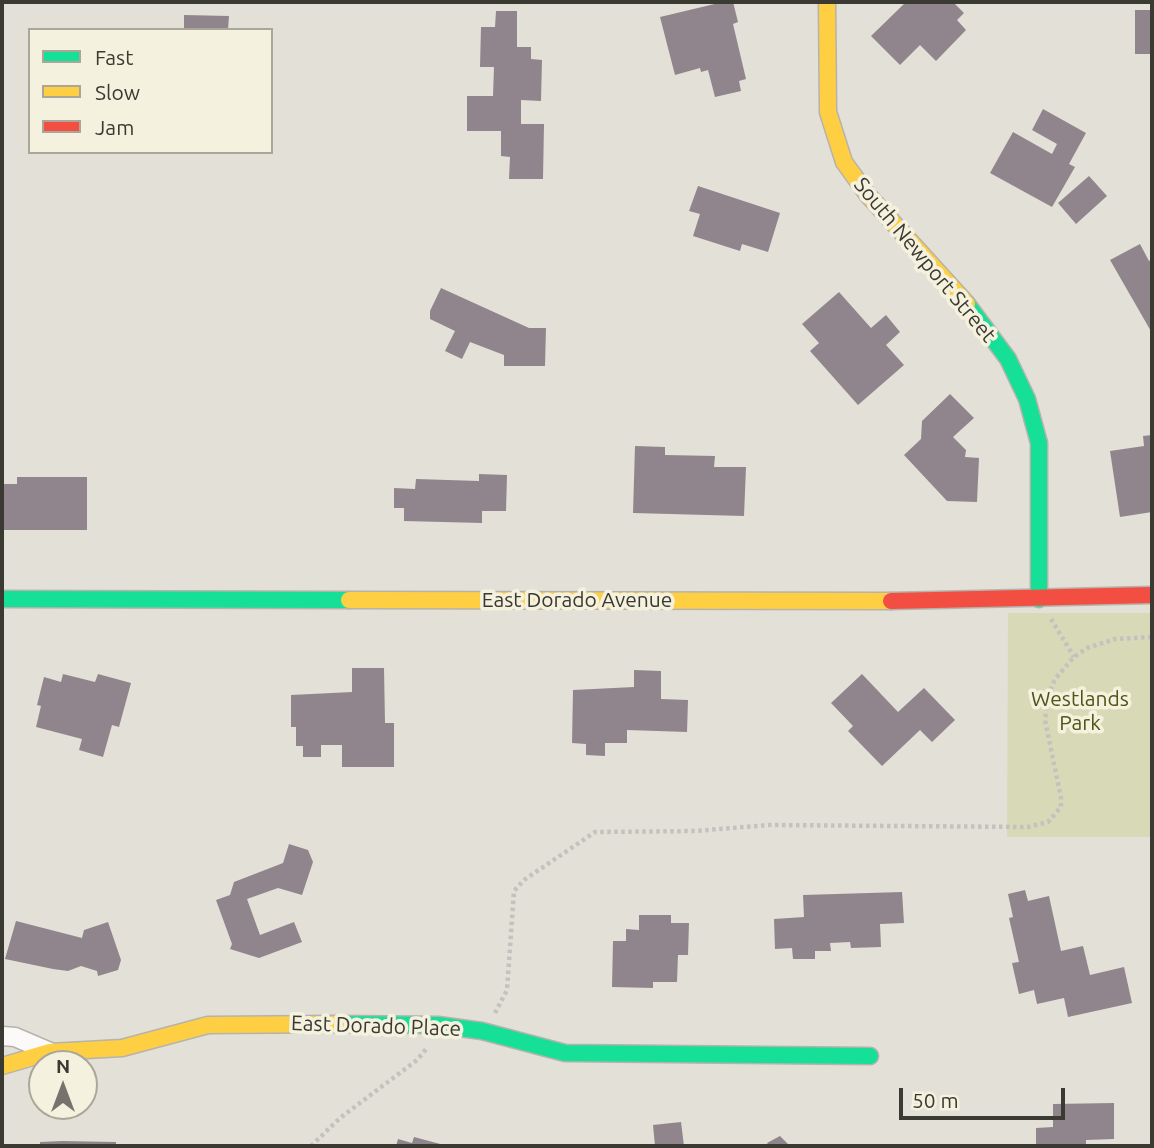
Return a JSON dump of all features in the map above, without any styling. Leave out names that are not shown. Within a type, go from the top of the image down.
[{"type":"street","name":"South Newport Street","points":[[827,2],[828,112],[844,162],[867,194],[977,315],[1008,359],[1027,399],[1039,443],[1041,465],[1039,599]]},
{"type":"street","name":"East Dorado Avenue","points":[[2,599],[1039,599],[1152,595]]},
{"type":"street","name":"East Dorado Place","points":[[86,1050],[122,1048],[227,1023],[411,1024],[461,1028],[565,1054],[870,1056]]},
{"type":"street","name":"East Dorado Place","points":[[2,1036],[15,1037],[45,1050]]},
{"type":"street","name":"East Dorado Place","points":[[2,1066],[28,1060]]},
{"type":"path","points":[[1039,599],[1074,657]]},
{"type":"path","points":[[311,1146],[334,1123],[417,1060],[433,1038],[491,1018],[504,1002],[509,979],[512,899],[517,886],[595,832],[695,831],[769,825],[1028,827],[1048,822],[1060,807],[1061,798],[1045,720],[1048,696],[1055,679],[1074,657],[1087,648],[1115,639],[1152,637]]},
{"type":"green space","name":"Westlands Park","points":[[1008,613],[1152,613],[1152,837],[1007,837]]},
{"type":"building","points":[[733,2],[738,22],[733,24],[746,79],[739,81],[741,91],[715,97],[708,70],[701,72],[700,68],[675,75],[660,17]]},
{"type":"building","points":[[906,2],[953,2],[964,13],[957,20],[966,30],[936,61],[920,45],[900,65],[871,36]]},
{"type":"building","points":[[1135,10],[1152,10],[1152,54],[1135,54]]},
{"type":"building","points":[[496,11],[517,11],[517,47],[531,47],[531,59],[542,60],[541,101],[521,100],[521,124],[544,124],[543,179],[509,179],[510,157],[501,156],[501,131],[467,131],[467,96],[493,96],[494,67],[480,67],[481,27],[495,27]]},
{"type":"building","points":[[184,15],[229,16],[228,28],[184,28]]},
{"type":"building","points":[[1043,109],[1086,133],[1069,164],[1075,167],[1052,207],[990,173],[1013,132],[1052,154],[1057,144],[1032,130]]},
{"type":"building","points":[[1089,176],[1107,196],[1076,224],[1058,203]]},
{"type":"building","points":[[698,186],[780,213],[768,252],[742,244],[740,251],[693,236],[700,214],[689,211]]},
{"type":"building","points":[[1140,244],[1149,261],[1152,259],[1152,333],[1110,260]]},
{"type":"building","points":[[441,288],[529,328],[546,328],[545,366],[504,366],[504,355],[470,342],[462,359],[445,351],[455,331],[430,319],[430,311]]},
{"type":"building","points":[[839,292],[871,328],[886,315],[900,332],[886,345],[904,365],[858,405],[810,351],[819,343],[802,324]]},
{"type":"building","points":[[950,394],[974,418],[953,437],[966,450],[965,457],[979,458],[977,502],[947,501],[904,455],[921,439],[922,421]]},
{"type":"building","points":[[1152,435],[1152,512],[1120,517],[1110,451],[1144,446],[1143,436]]},
{"type":"building","points":[[635,446],[665,447],[665,455],[715,456],[714,467],[746,467],[744,516],[633,513]]},
{"type":"building","points":[[479,474],[507,475],[506,511],[482,511],[482,523],[404,521],[404,508],[394,508],[394,488],[415,489],[416,479],[479,481]]},
{"type":"building","points":[[17,477],[87,477],[87,530],[3,530],[3,484],[17,484]]},
{"type":"building","points":[[352,668],[384,668],[385,723],[394,723],[394,767],[342,767],[342,745],[321,745],[321,757],[303,757],[303,746],[296,746],[296,727],[291,727],[291,695],[352,692]]},
{"type":"building","points":[[634,670],[661,671],[661,699],[688,700],[687,732],[627,730],[627,743],[605,743],[605,756],[586,755],[586,744],[572,743],[573,690],[634,687]]},
{"type":"building","points":[[63,674],[95,682],[98,674],[131,683],[119,727],[112,725],[103,757],[79,750],[82,739],[36,727],[41,706],[37,705],[44,677],[61,682]]},
{"type":"building","points":[[862,674],[898,712],[924,688],[955,720],[932,742],[920,730],[882,766],[848,731],[853,726],[831,703]]},
{"type":"building","points":[[289,844],[308,850],[313,862],[302,895],[278,888],[247,899],[260,935],[294,922],[302,942],[259,958],[230,949],[232,944],[216,900],[230,895],[234,882],[283,863]]},
{"type":"building","points":[[1025,890],[1028,901],[1049,896],[1061,951],[1083,946],[1090,975],[1124,967],[1132,1003],[1068,1017],[1064,998],[1037,1004],[1034,990],[1019,994],[1012,963],[1019,962],[1009,918],[1013,917],[1008,894]]},
{"type":"building","points":[[902,892],[904,923],[880,924],[881,947],[851,948],[850,942],[830,943],[831,951],[815,951],[815,959],[793,959],[792,948],[775,949],[774,919],[804,917],[803,895]]},
{"type":"building","points":[[639,915],[671,915],[671,923],[689,923],[688,955],[678,955],[677,982],[653,982],[653,988],[612,987],[613,941],[626,941],[626,929],[639,930]]},
{"type":"building","points":[[16,921],[82,938],[84,930],[108,922],[121,960],[118,970],[98,976],[97,971],[81,966],[68,971],[5,959]]},
{"type":"building","points":[[1114,1103],[1114,1139],[1086,1140],[1086,1146],[1036,1146],[1036,1128],[1053,1127],[1053,1104]]},
{"type":"building","points":[[681,1122],[684,1146],[655,1146],[653,1125]]},
{"type":"building","points":[[780,1136],[790,1146],[769,1146],[767,1143]]},
{"type":"building","points":[[414,1137],[444,1146],[396,1146],[398,1139],[412,1143]]},
{"type":"building","points":[[40,1142],[116,1142],[116,1146],[40,1146]]},
{"type":"traffic: fast","points":[[967,304],[1008,359],[1027,399],[1039,443],[1039,599]]},
{"type":"traffic: fast","points":[[2,599],[349,600]]},
{"type":"traffic: fast","points":[[337,1024],[438,1025],[482,1031],[565,1053],[870,1056]]},
{"type":"traffic: slow","points":[[827,2],[828,112],[844,162],[867,194],[967,304]]},
{"type":"traffic: slow","points":[[349,600],[891,601]]},
{"type":"traffic: slow","points":[[2,1066],[50,1052],[122,1048],[208,1025],[337,1024]]},
{"type":"traffic: jam","points":[[891,601],[1152,595]]}]
